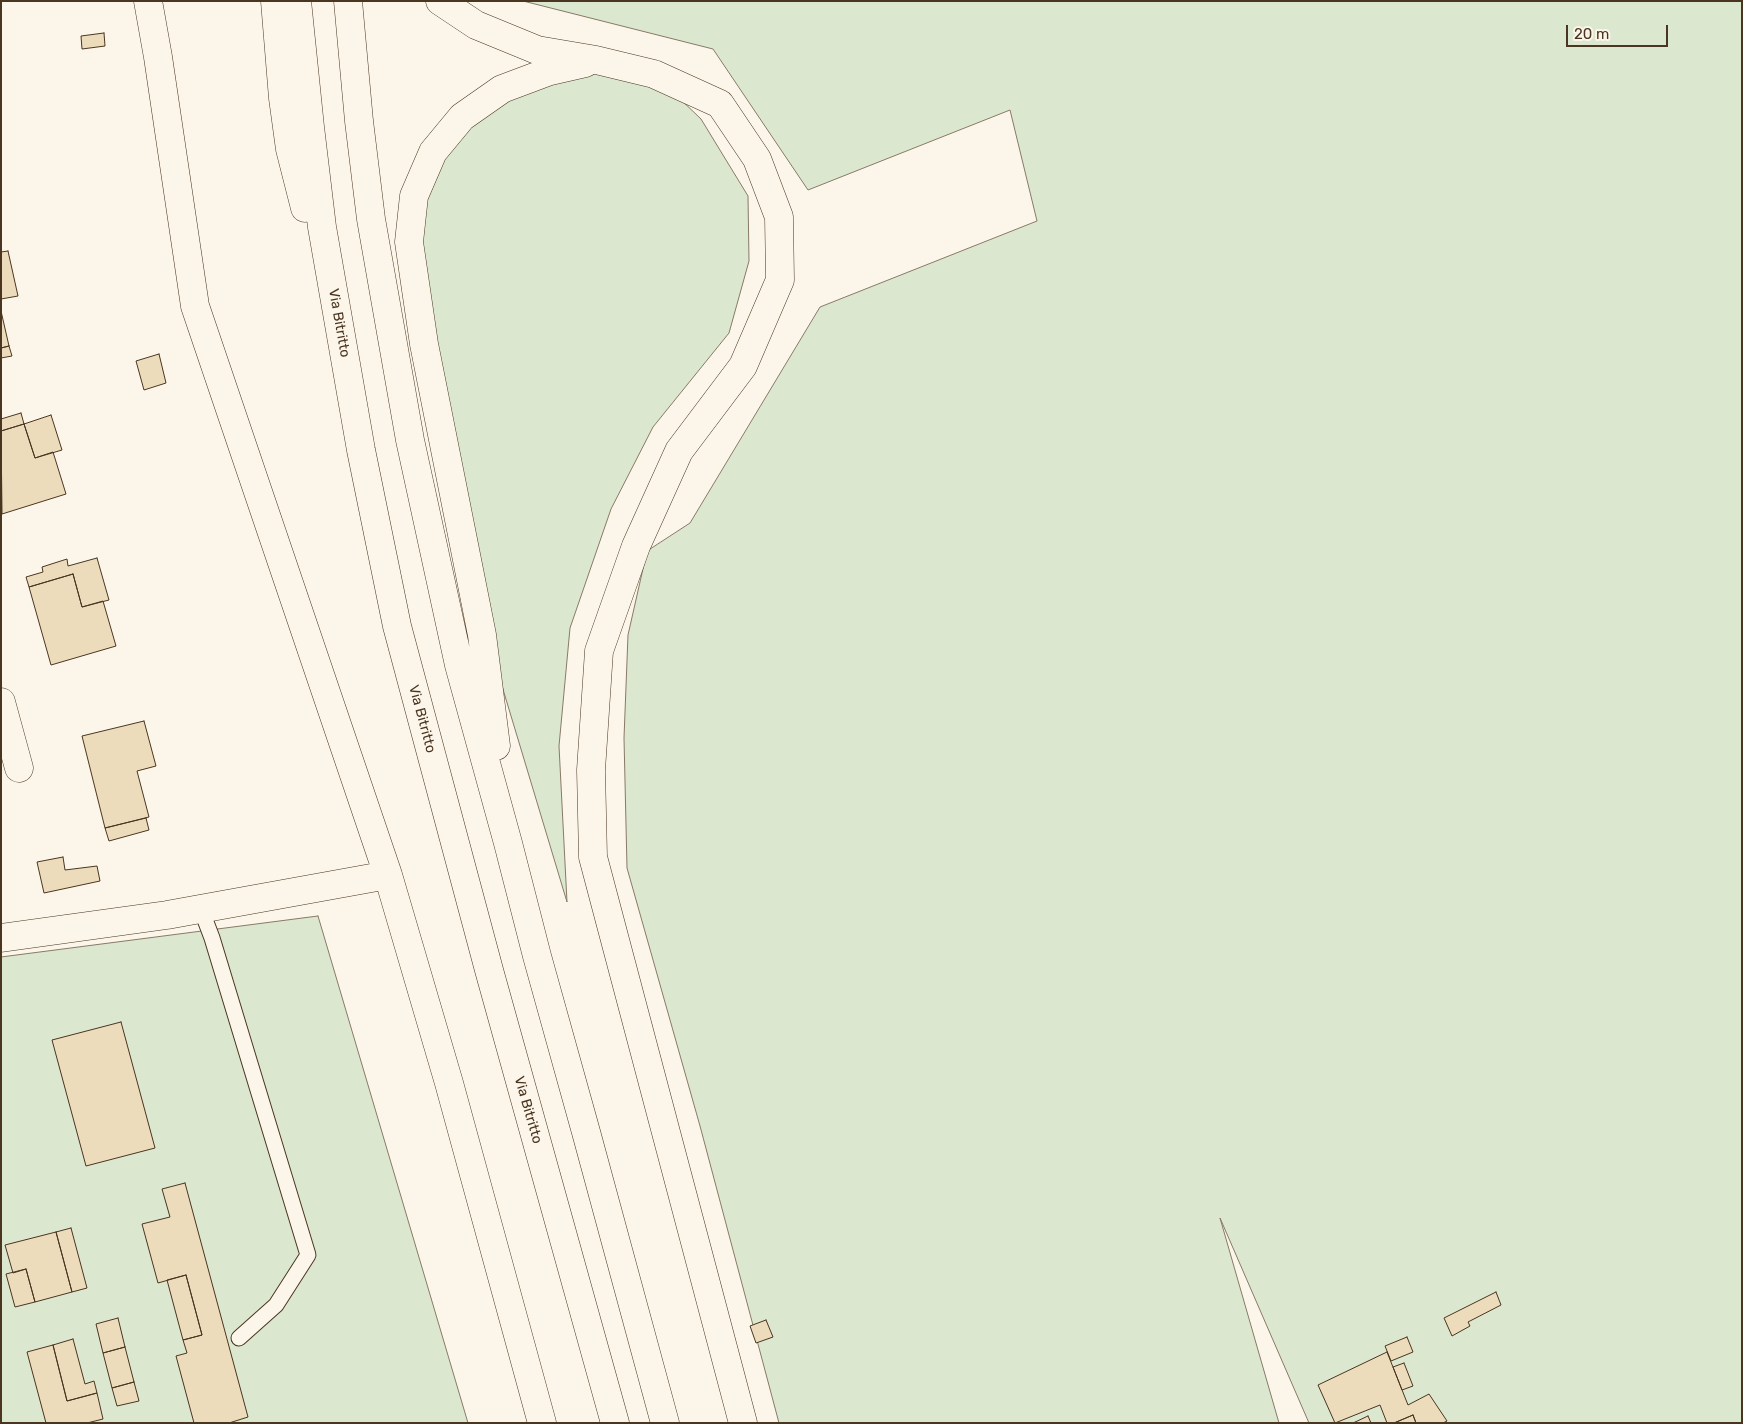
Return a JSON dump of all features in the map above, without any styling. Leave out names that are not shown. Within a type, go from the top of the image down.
[{"type":"main road","points":[[275,1],[283,98],[290,149],[316,251],[338,319]]},
{"type":"main road","name":"Via Bitritto","points":[[297,1],[322,227],[361,450],[397,626],[489,970],[615,1423]]},
{"type":"main road","points":[[348,1],[359,121],[372,219],[410,440],[459,665],[665,1423]]},
{"type":"main road","points":[[440,1],[476,25],[537,50],[596,60],[654,74],[720,104],[757,159],[779,217],[780,280],[743,366],[679,451],[636,546],[599,651],[591,770],[593,856],[743,1423]]},
{"type":"main road","points":[[147,2],[160,66],[195,306],[388,875],[449,1083],[542,1423]]},
{"type":"main road","points":[[508,843],[482,635],[424,344],[409,242],[414,196],[433,152],[462,117],[502,89],[550,71],[596,60]]},
{"type":"main road","points":[[1,702],[19,768]]},
{"type":"main road","points":[[1,938],[201,909],[388,875]]},
{"type":"lane","points":[[201,909],[212,938],[308,1255],[276,1305],[238,1338]]},
{"type":"green space","points":[[523,1],[1742,1],[1742,1423],[1309,1423],[1220,1218],[1279,1423],[779,1423],[700,1126],[627,868],[624,738],[628,635],[647,551],[690,523],[820,307],[1037,221],[1010,110],[808,190],[713,49]]},
{"type":"green space","points":[[550,71],[654,74],[701,119],[748,196],[749,261],[729,333],[653,427],[611,509],[570,628],[559,746],[567,902],[502,686],[409,242],[462,117]]},
{"type":"green space","points":[[318,916],[468,1423],[1,1423],[1,957]]},
{"type":"building","points":[[104,33],[105,46],[82,49],[81,36]]},
{"type":"building","points":[[8,251],[18,296],[1,299],[1,252]]},
{"type":"building","points":[[1,311],[9,346],[1,348]]},
{"type":"building","points":[[9,346],[12,356],[1,358],[1,348]]},
{"type":"building","points":[[159,354],[166,383],[144,390],[136,361]]},
{"type":"building","points":[[21,413],[24,424],[1,431],[1,419]]},
{"type":"building","points":[[51,415],[62,450],[35,458],[24,424]]},
{"type":"building","points":[[24,424],[35,458],[53,452],[66,494],[2,514],[1,431]]},
{"type":"building","points":[[97,558],[109,600],[82,607],[73,574],[29,587],[26,577],[43,572],[42,567],[67,559],[68,566]]},
{"type":"building","points":[[73,574],[82,607],[103,601],[116,646],[51,665],[29,587]]},
{"type":"building","points":[[144,721],[156,766],[137,771],[149,817],[105,828],[82,736]]},
{"type":"building","points":[[146,818],[149,830],[109,841],[105,828]]},
{"type":"building","points":[[63,857],[65,870],[97,866],[100,881],[44,893],[37,862]]},
{"type":"building","points":[[121,1022],[155,1148],[86,1166],[52,1040]]},
{"type":"building","points":[[185,1183],[248,1417],[229,1423],[194,1423],[176,1356],[187,1353],[183,1340],[202,1335],[186,1275],[158,1283],[142,1224],[170,1217],[162,1189]]},
{"type":"building","points":[[71,1228],[87,1288],[72,1292],[56,1232]]},
{"type":"building","points":[[56,1232],[72,1292],[35,1302],[26,1269],[13,1273],[5,1245]]},
{"type":"building","points":[[26,1269],[35,1302],[15,1307],[6,1274]]},
{"type":"building","points":[[186,1275],[202,1335],[183,1340],[167,1280]]},
{"type":"building","points":[[1496,1292],[1501,1305],[1468,1322],[1470,1326],[1452,1336],[1444,1318]]},
{"type":"building","points":[[118,1318],[125,1347],[103,1353],[96,1324]]},
{"type":"building","points":[[766,1320],[773,1337],[756,1343],[750,1326]]},
{"type":"building","points":[[1407,1337],[1413,1352],[1391,1361],[1385,1346]]},
{"type":"building","points":[[73,1339],[85,1384],[94,1381],[97,1393],[67,1401],[53,1345]]},
{"type":"building","points":[[53,1345],[67,1401],[97,1393],[103,1419],[87,1423],[46,1423],[27,1352]]},
{"type":"building","points":[[125,1347],[134,1382],[112,1388],[103,1353]]},
{"type":"building","points":[[1387,1352],[1408,1405],[1429,1394],[1447,1421],[1443,1423],[1416,1423],[1413,1415],[1394,1423],[1387,1423],[1380,1405],[1335,1423],[1318,1385]]},
{"type":"building","points":[[1404,1363],[1413,1386],[1402,1390],[1393,1367]]},
{"type":"building","points":[[134,1382],[139,1401],[117,1406],[112,1388]]},
{"type":"building","points":[[1413,1415],[1416,1423],[1394,1423]]},
{"type":"building","points":[[1368,1416],[1371,1423],[1353,1423]]}]
